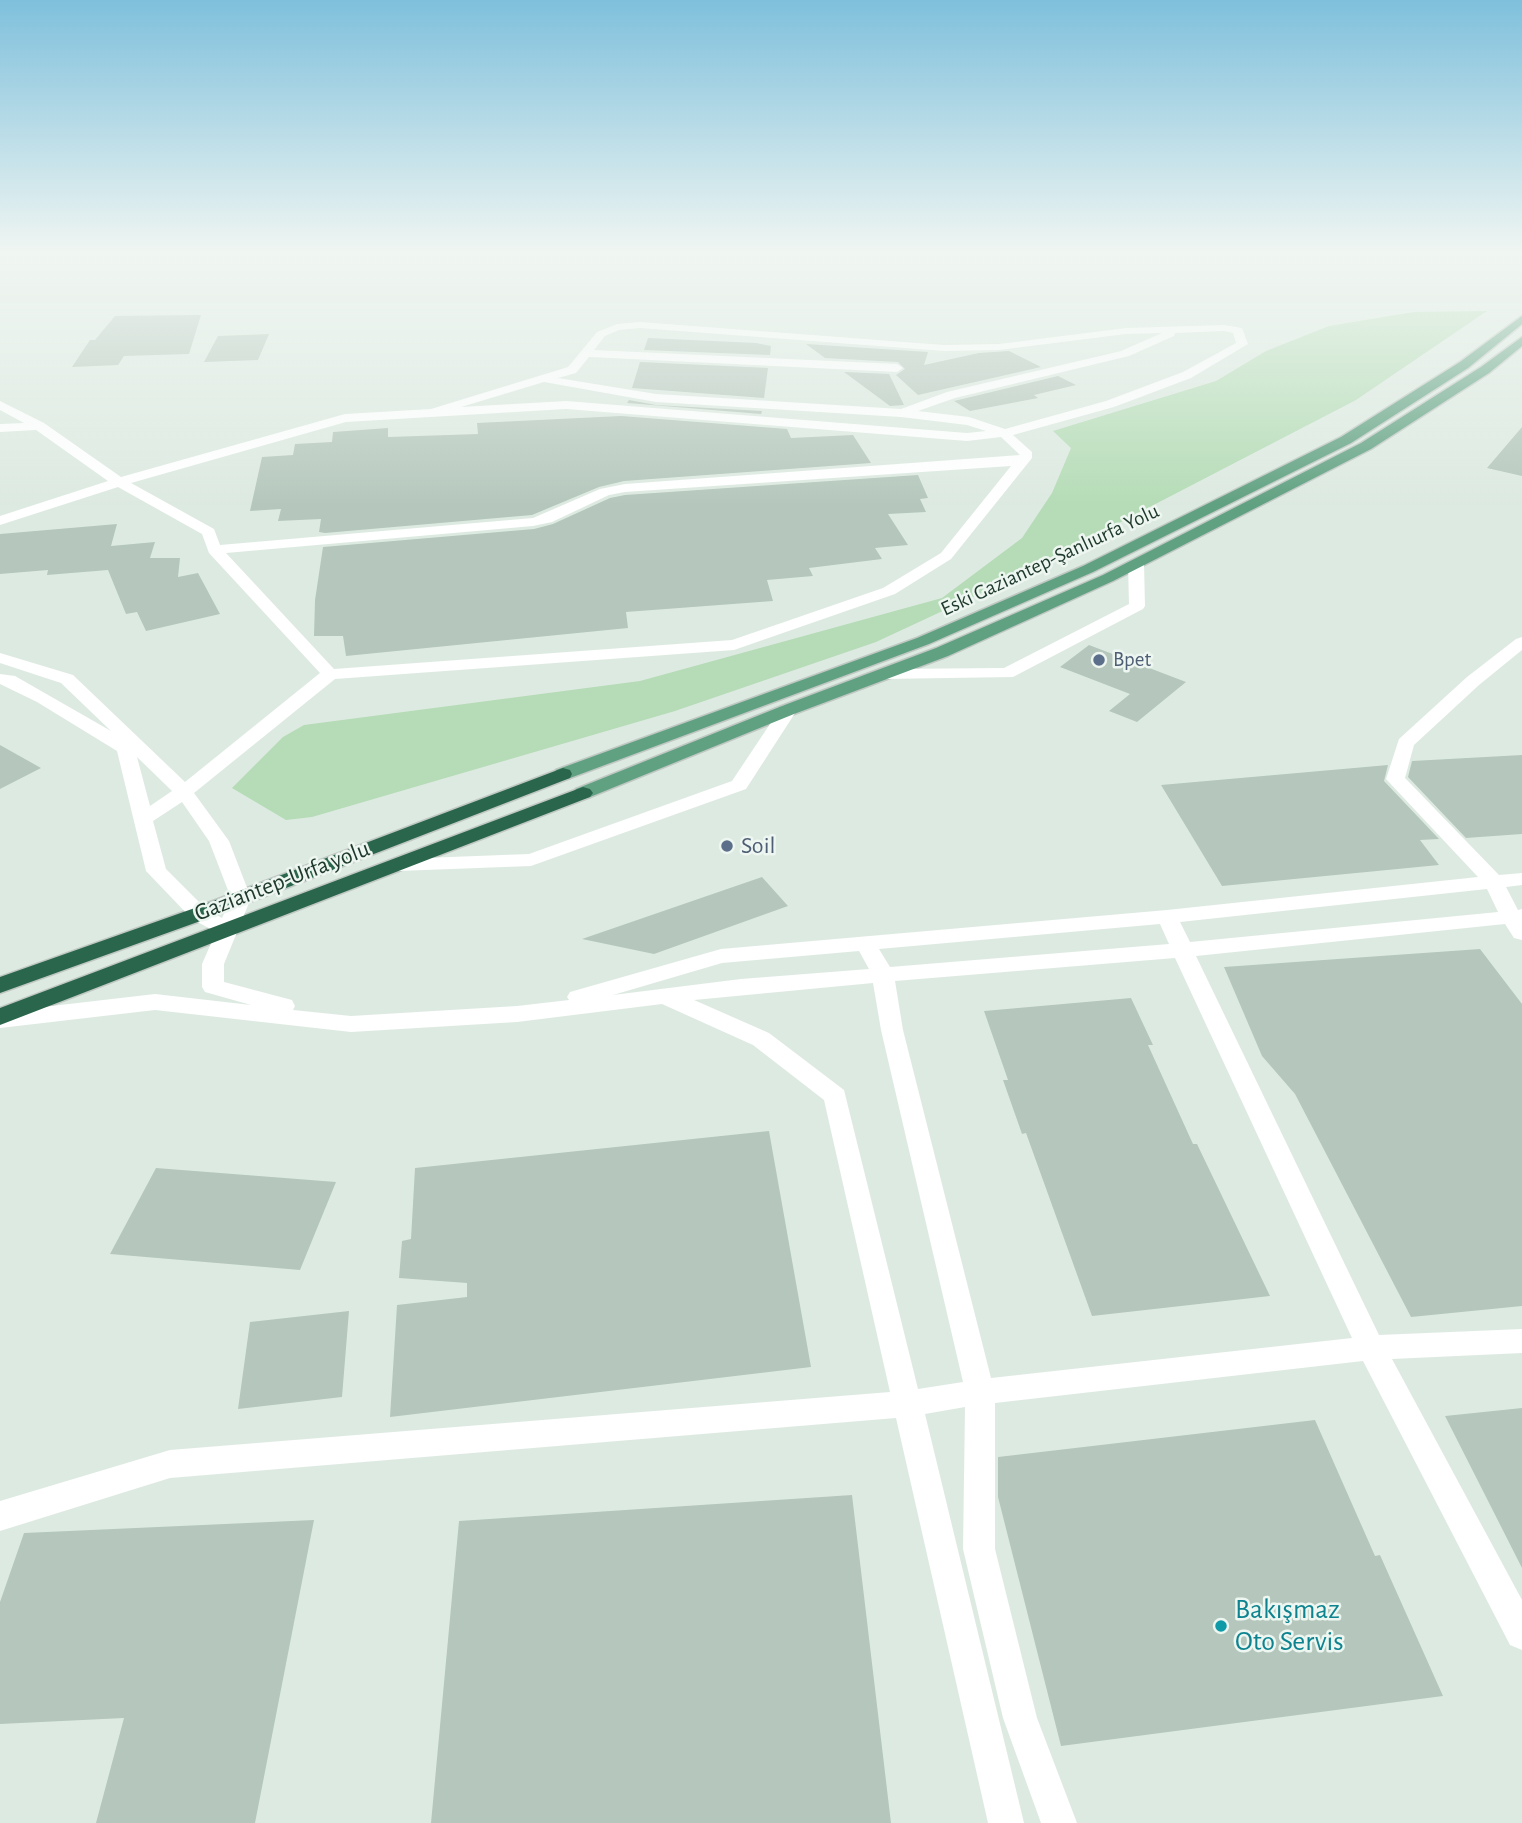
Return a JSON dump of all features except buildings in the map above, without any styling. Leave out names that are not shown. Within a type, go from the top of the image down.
[{"type":"highway","name":"Gaziantep-Urfa yolu","points":[[0,985],[199,914],[563,774]]},
{"type":"highway","name":"Gaziantep-Urfa yolu","points":[[0,1018],[583,793]]},
{"type":"main road","name":"Eski Gaziantep-Şanlıurfa Yolu","points":[[563,774],[923,641],[1087,569],[1346,440],[1464,365],[1502,335]]},
{"type":"main road","name":"Eski Gaziantep-Şanlıurfa Yolu","points":[[583,793],[788,710],[942,652],[1136,564],[1366,446],[1485,370],[1522,340]]},
{"type":"street","points":[[436,411],[547,380],[572,370],[600,335]]},
{"type":"street","points":[[773,335],[944,348],[999,347],[1094,335]]},
{"type":"street","points":[[901,413],[982,388],[1125,354],[1169,335]]},
{"type":"street","points":[[0,522],[119,482],[345,418],[566,405],[967,437],[1004,433],[1110,404],[1187,375],[1242,344],[1239,335]]},
{"type":"street","points":[[586,353],[897,368]]},
{"type":"street","points":[[965,379],[982,388]]},
{"type":"street","points":[[143,818],[184,792],[330,674],[734,645],[889,591],[946,556],[1027,455],[1004,433],[968,421],[901,413],[656,398],[547,380]]},
{"type":"street","points":[[0,404],[38,426],[119,482],[209,532],[215,550],[330,674]]},
{"type":"street","points":[[0,428],[38,426]]},
{"type":"street","points":[[215,550],[533,522],[547,519],[606,492],[625,488],[1022,461]]},
{"type":"street","points":[[884,674],[1007,673],[1138,606],[1136,564]]},
{"type":"street","points":[[0,1018],[155,1002],[351,1024],[517,1014],[883,974],[1518,922],[1493,881],[1395,779],[1405,743],[1473,681],[1522,642]]},
{"type":"street","points":[[0,658],[67,679],[184,792],[219,841],[241,898],[213,964],[213,987],[351,1024]]},
{"type":"street","points":[[0,679],[9,680],[43,698],[127,748],[156,871],[199,914],[228,930]]},
{"type":"street","points":[[398,865],[531,860],[739,785],[788,710]]},
{"type":"street","points":[[517,1014],[721,956],[1167,917],[1522,879]]},
{"type":"street","points":[[1167,917],[1180,950],[1371,1348],[1522,1633]]},
{"type":"street","points":[[864,942],[883,974],[892,1030],[980,1392],[979,1549],[1020,1718],[1059,1823]]},
{"type":"street","points":[[664,996],[761,1039],[835,1096],[1006,1823]]},
{"type":"street","points":[[0,1516],[170,1464],[908,1404],[980,1392],[1371,1348],[1522,1341]]},
{"type":"green space","points":[[1306,335],[1452,335],[1356,400],[1007,581],[876,642],[675,711],[312,817],[286,820],[232,788],[283,737],[304,725],[640,681],[942,598],[1022,538],[1052,493],[1071,448],[1053,431],[1216,381],[1266,351]]},
{"type":"place","name":"Bpet","points":[[1099,660]]},
{"type":"place","name":"Soil","points":[[727,846]]},
{"type":"place","name":"Bakışmaz Oto Servis","points":[[1221,1626]]}]
